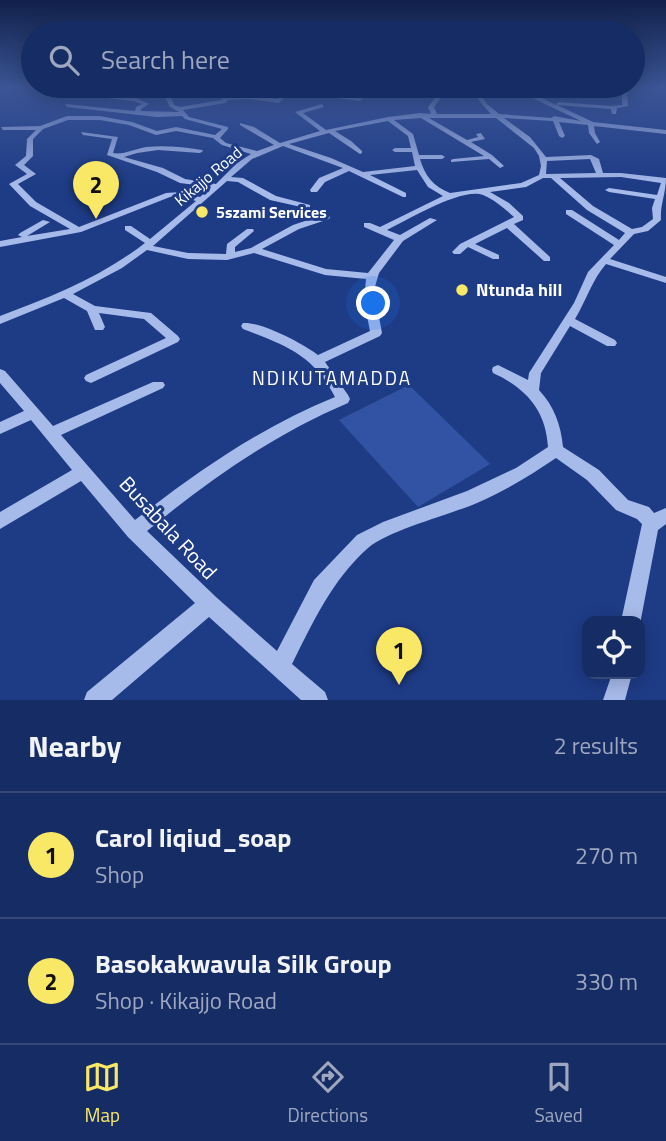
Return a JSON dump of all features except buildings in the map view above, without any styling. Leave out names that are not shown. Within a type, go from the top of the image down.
[{"type":"street","points":[[5,120],[1,129],[41,128],[63,120]]},
{"type":"street","points":[[108,120],[128,122],[158,133],[176,128],[217,137],[224,144],[258,153]]},
{"type":"street","points":[[192,120],[226,128],[217,137]]},
{"type":"street","points":[[310,120],[349,142],[360,152]]},
{"type":"street","name":"Kikajjo Road","points":[[0,320],[64,294],[110,271],[148,245],[244,161],[258,153],[363,120]]},
{"type":"street","points":[[389,120],[409,131],[419,168],[432,188],[449,196]]},
{"type":"street","points":[[426,120],[490,157],[500,166]]},
{"type":"street","points":[[463,120],[467,125]]},
{"type":"street","points":[[503,120],[540,151],[545,166],[542,176]]},
{"type":"street","points":[[555,120],[562,136]]},
{"type":"street","name":"Kikajjo Road","points":[[566,120],[666,132]]},
{"type":"street","points":[[584,120],[591,123],[597,142]]},
{"type":"street","points":[[609,125],[611,120]]},
{"type":"street","points":[[242,124],[281,145],[329,159],[403,195]]},
{"type":"street","points":[[41,128],[30,139],[33,151],[19,165],[32,174],[13,184],[33,204],[78,230]]},
{"type":"street","points":[[83,133],[116,138],[109,154],[160,170],[183,181],[217,187]]},
{"type":"street","points":[[464,142],[483,138],[479,134]]},
{"type":"street","points":[[117,157],[133,150],[200,150]]},
{"type":"street","points":[[394,150],[442,157]]},
{"type":"street","points":[[453,161],[490,157]]},
{"type":"street","points":[[542,159],[591,157],[595,159],[600,175]]},
{"type":"street","points":[[314,190],[322,180],[349,168]]},
{"type":"street","points":[[362,174],[419,168]]},
{"type":"street","points":[[381,230],[449,196],[529,184],[532,179],[542,176],[600,175],[666,181],[662,201],[656,208],[657,220],[653,225],[631,232],[593,272],[568,320],[535,373],[533,389]]},
{"type":"street","points":[[554,176],[590,208],[631,232]]},
{"type":"street","points":[[225,180],[240,180],[273,198],[307,207]]},
{"type":"street","points":[[609,190],[662,201]]},
{"type":"street","points":[[457,251],[520,218],[506,205],[482,191]]},
{"type":"street","points":[[5,243],[78,230],[169,195],[180,194],[201,200]]},
{"type":"street","points":[[569,212],[619,244]]},
{"type":"street","points":[[128,228],[148,245],[188,256],[231,256],[254,250],[296,227],[326,217]]},
{"type":"street","points":[[319,360],[376,332],[369,304],[369,276],[400,239],[433,220]]},
{"type":"street","points":[[5,243],[46,222]]},
{"type":"street","points":[[508,224],[547,259]]},
{"type":"street","points":[[367,225],[400,239]]},
{"type":"street","points":[[231,256],[230,246],[250,231]]},
{"type":"street","points":[[468,244],[496,257]]},
{"type":"street","points":[[254,250],[325,272],[369,276]]},
{"type":"street","points":[[605,261],[666,280]]},
{"type":"street","points":[[64,294],[92,309],[147,316],[174,339],[92,378]]},
{"type":"street","points":[[92,309],[99,327]]},
{"type":"street","points":[[568,320],[611,343]]},
{"type":"street","points":[[134,531],[208,471],[311,411],[343,399],[333,378],[319,360],[247,326]]},
{"type":"street","points":[[498,370],[533,389],[554,425],[556,450]]},
{"type":"street","name":"Busabala Road","points":[[0,374],[134,531],[209,604],[317,700]]},
{"type":"street","points":[[52,433],[158,385]]},
{"type":"street","points":[[0,428],[34,413]]},
{"type":"street","points":[[556,450],[593,475],[622,505],[661,520],[632,616]]},
{"type":"street","points":[[280,666],[321,587],[363,541],[389,528],[472,497],[522,473],[556,450]]},
{"type":"street","points":[[0,522],[84,471]]},
{"type":"street","points":[[94,700],[209,604]]},
{"type":"street","points":[[614,700],[620,679]]},
{"type":"shaded area","points":[[409,385],[490,464],[418,507],[339,420]]},
{"type":"place","name":"5szami Services","points":[[202,212]]},
{"type":"place","name":"Basokakwavula Silk Group","points":[[96,219]]},
{"type":"place","name":"Ntunda hill","points":[[462,290]]},
{"type":"place","name":"Carol liqiud_soap","points":[[399,685]]},
{"type":"district","name":"NDIKUTAMADDA","points":[[332,378]]}]
